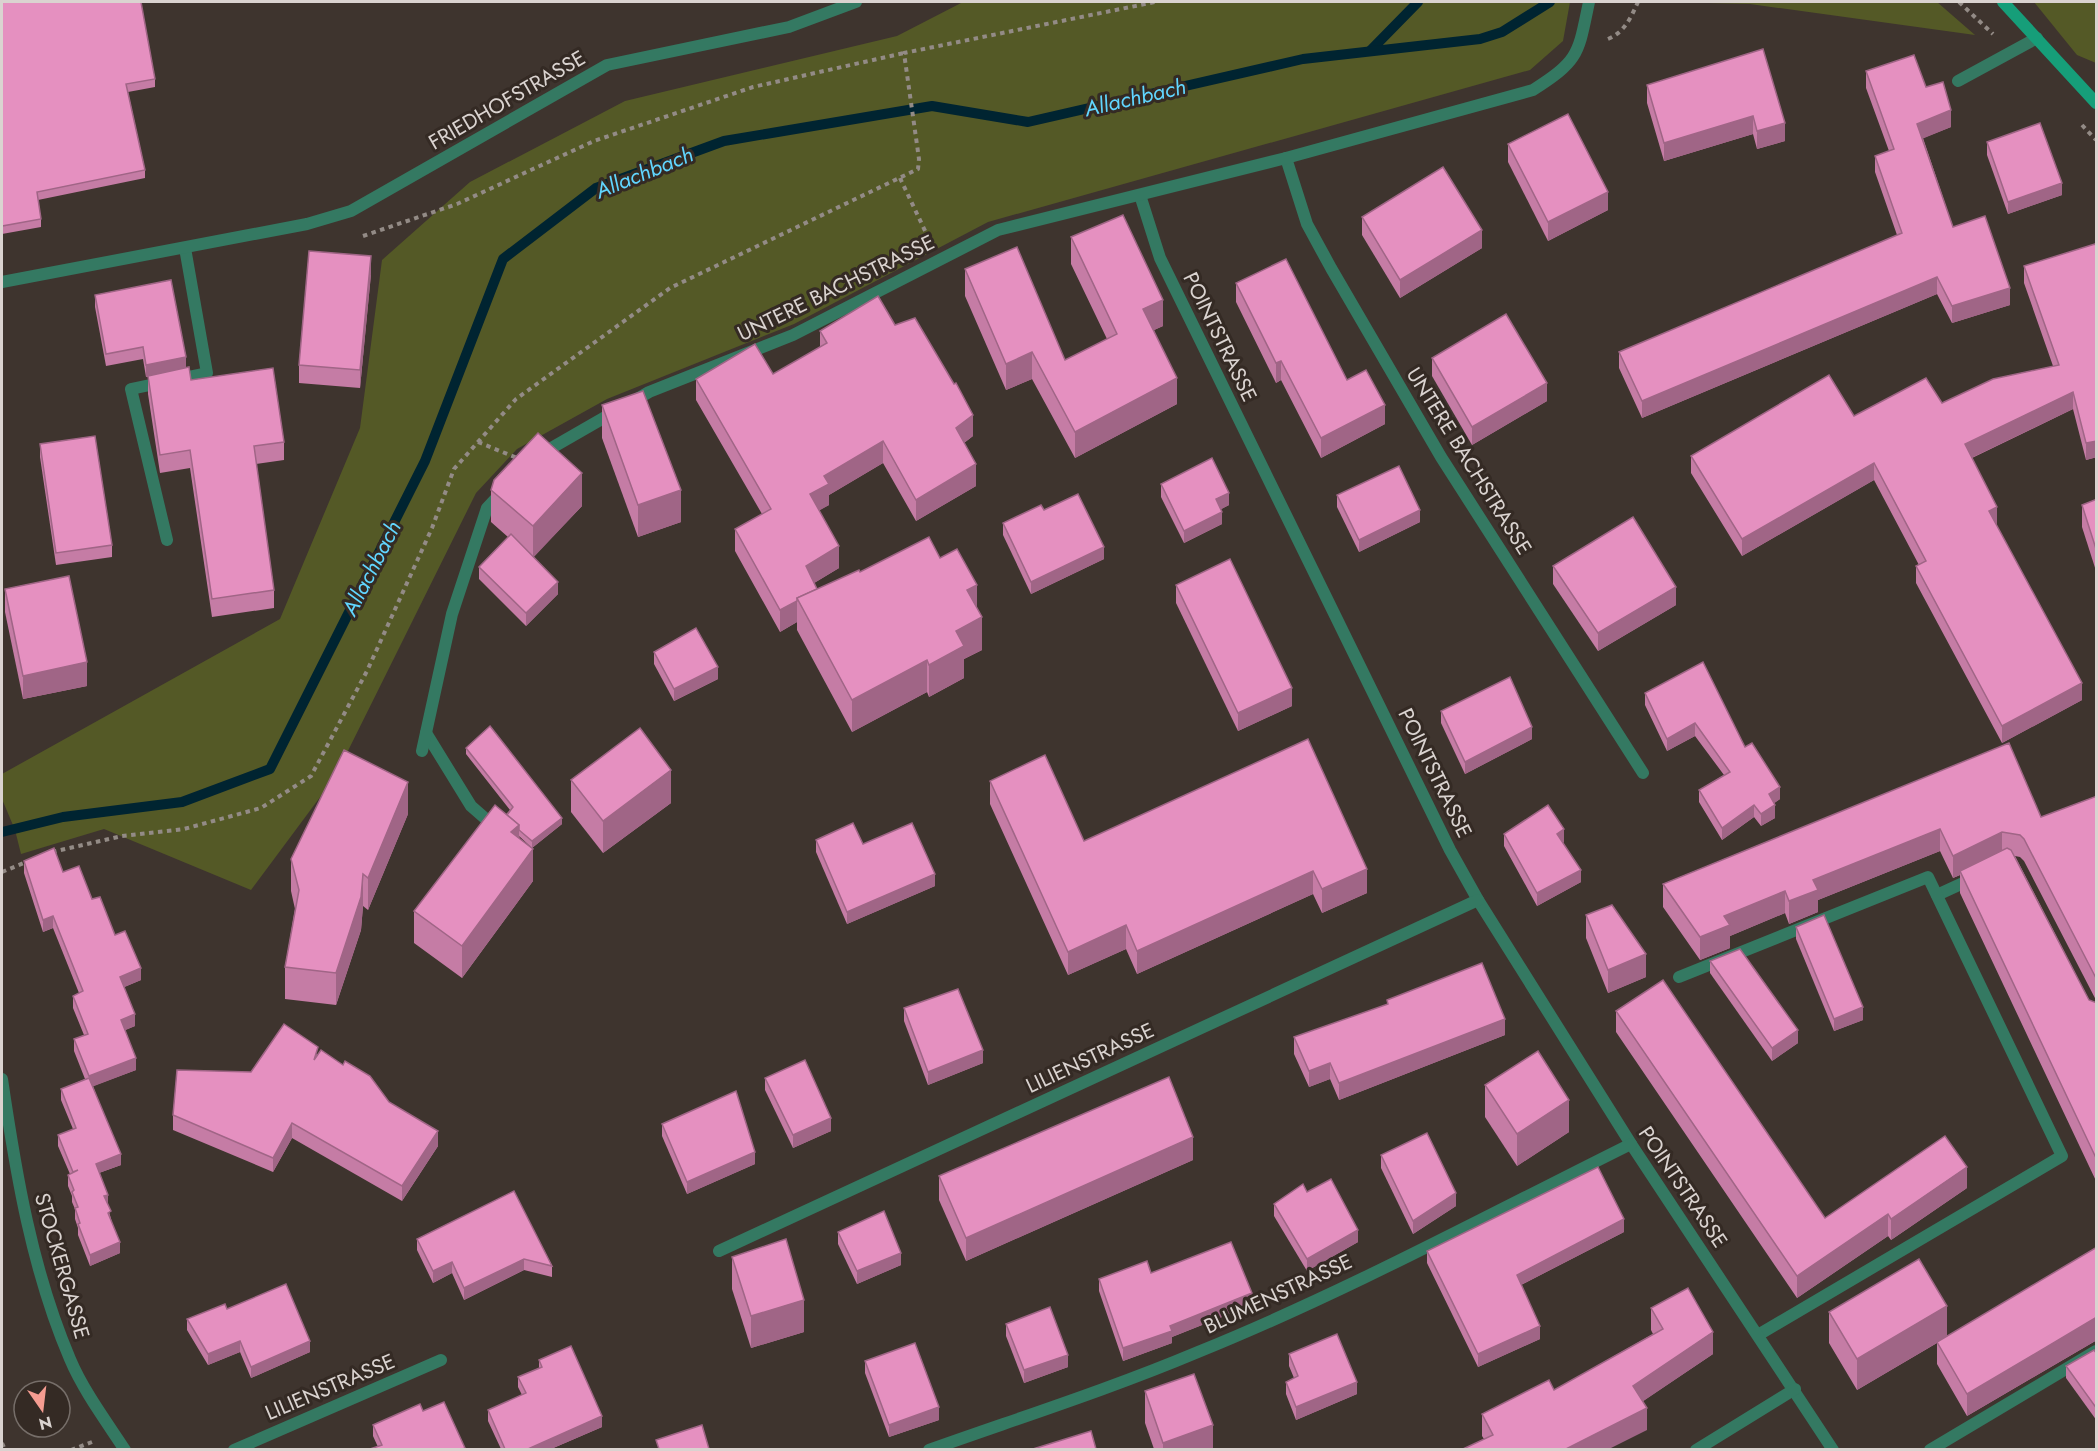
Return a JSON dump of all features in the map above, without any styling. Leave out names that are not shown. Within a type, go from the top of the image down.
[{"type":"main road","points":[[2003,2],[2097,103]]},
{"type":"street","name":"FRIEDHOFSTRASSE","points":[[2,282],[308,224],[351,211],[607,65],[789,27],[856,2]]},
{"type":"street","name":"UNTERE BACHSTRASSE","points":[[526,462],[649,392],[787,338],[998,230],[1286,158],[1533,90],[1562,72],[1579,50],[1589,2]]},
{"type":"street","points":[[1958,81],[2037,38]]},
{"type":"street","name":"UNTERE BACHSTRASSE","points":[[1286,158],[1307,224],[1330,268],[1441,457],[1643,773]]},
{"type":"street","name":"POINTSTRASSE","points":[[1140,195],[1160,258],[1450,850],[1478,900],[1631,1144],[1833,1449]]},
{"type":"street","points":[[167,540],[131,389],[207,373],[184,248]]},
{"type":"street","points":[[422,751],[452,614],[487,508],[507,485]]},
{"type":"street","points":[[426,733],[471,806],[502,833]]},
{"type":"street","points":[[1937,896],[1987,871]]},
{"type":"street","points":[[1679,977],[1928,877],[2062,1156],[1758,1335]]},
{"type":"street","name":"LILIENSTRASSE","points":[[719,1251],[1478,900]]},
{"type":"street","name":"STOCKERGASSE","points":[[2,1079],[16,1175],[45,1288],[70,1361],[125,1449]]},
{"type":"street","name":"BLUMENSTRASSE","points":[[929,1449],[1081,1396],[1249,1330],[1431,1244],[1631,1144]]},
{"type":"street","points":[[1930,1449],[2097,1351]]},
{"type":"street","name":"LILIENSTRASSE","points":[[234,1449],[441,1360]]},
{"type":"street","points":[[1696,1449],[1795,1389]]},
{"type":"path","points":[[457,204],[594,141],[732,94],[904,52],[1155,2]]},
{"type":"path","points":[[1630,22],[1638,2]]},
{"type":"path","points":[[1959,2],[1990,32]]},
{"type":"path","points":[[904,52],[906,82],[919,159]]},
{"type":"path","points":[[900,178],[939,260]]},
{"type":"path","points":[[478,442],[526,462]]},
{"type":"path","points":[[2,1443],[5,1449]]},
{"type":"green space","points":[[963,2],[1570,2],[1563,41],[1530,70],[988,222],[794,324],[607,399],[517,449],[476,493],[335,777],[251,890],[104,829],[21,854],[15,830],[2,799],[2,774],[280,619],[360,428],[382,260],[470,182],[625,101],[897,36]]},
{"type":"green space","points":[[1666,2],[1937,2],[1975,35],[1750,4]]},
{"type":"green space","points":[[2034,2],[2096,2],[2096,63],[2077,55]]},
{"type":"building","points":[[2,2],[141,2],[155,79],[126,84],[145,170],[37,192],[41,219],[2,226]]},
{"type":"building","points":[[1763,49],[1785,123],[1757,131],[1753,116],[1664,143],[1647,85]]},
{"type":"building","points":[[1914,55],[1926,87],[1943,82],[1951,110],[1917,124],[1953,227],[1985,216],[2010,288],[1952,306],[1937,277],[1642,401],[1619,352],[1902,233],[1875,156],[1894,149],[1866,71]]},
{"type":"building","points":[[1568,114],[1608,192],[1548,222],[1508,144]]},
{"type":"building","points":[[2040,123],[2062,183],[2008,202],[1987,142]]},
{"type":"building","points":[[1443,167],[1482,230],[1400,280],[1362,217]]},
{"type":"building","points":[[1123,215],[1163,300],[1143,309],[1177,378],[1075,432],[1032,352],[1006,364],[965,269],[1017,247],[1065,360],[1117,334],[1071,237]]},
{"type":"building","points":[[2095,244],[2097,249],[2097,441],[2086,443],[2073,392],[1965,444],[1997,507],[1989,511],[2082,683],[2002,726],[1916,566],[1926,561],[1874,463],[1742,539],[1691,456],[1829,375],[1854,416],[1926,378],[1942,403],[1993,379],[2059,365],[2024,266]]},
{"type":"building","points":[[309,251],[371,256],[360,370],[299,365]]},
{"type":"building","points":[[1286,259],[1347,380],[1366,370],[1385,405],[1321,438],[1281,361],[1276,363],[1236,283]]},
{"type":"building","points":[[171,280],[186,357],[146,365],[143,347],[106,354],[95,295]]},
{"type":"building","points":[[878,296],[895,325],[915,318],[954,384],[956,383],[973,415],[956,428],[976,464],[916,500],[883,441],[824,476],[829,484],[810,494],[839,546],[806,566],[817,589],[797,598],[797,601],[780,610],[735,529],[771,509],[696,379],[755,344],[773,374],[827,343],[820,331]]},
{"type":"building","points":[[1506,314],[1547,383],[1472,427],[1432,358]]},
{"type":"building","points":[[189,367],[191,380],[273,368],[284,442],[254,446],[274,590],[212,599],[190,450],[160,455],[148,376]]},
{"type":"building","points":[[643,391],[681,490],[638,505],[602,405]]},
{"type":"building","points":[[538,433],[582,473],[533,526],[491,490],[494,480]]},
{"type":"building","points":[[95,436],[112,545],[56,553],[40,444]]},
{"type":"building","points":[[1212,458],[1229,493],[1216,499],[1222,512],[1184,531],[1161,484]]},
{"type":"building","points":[[1399,466],[1420,510],[1359,540],[1337,495]]},
{"type":"building","points":[[1078,494],[1104,547],[1031,582],[1003,523],[1041,505],[1044,510]]},
{"type":"building","points":[[2097,499],[2097,552],[2082,505]]},
{"type":"building","points":[[1633,517],[1676,587],[1598,633],[1553,566]]},
{"type":"building","points":[[511,534],[558,582],[526,613],[479,567]]},
{"type":"building","points":[[929,537],[940,558],[957,549],[977,585],[967,590],[982,617],[956,631],[964,646],[929,665],[927,660],[852,700],[797,598],[859,570],[860,572]]},
{"type":"building","points":[[1230,559],[1292,688],[1238,713],[1176,585]]},
{"type":"building","points":[[69,576],[87,662],[23,676],[5,589]]},
{"type":"building","points":[[696,628],[718,667],[674,689],[654,652]]},
{"type":"building","points":[[1703,662],[1745,747],[1752,743],[1780,787],[1769,794],[1775,805],[1761,814],[1754,805],[1722,828],[1699,790],[1730,772],[1695,723],[1667,739],[1645,693]]},
{"type":"building","points":[[1510,677],[1532,727],[1465,762],[1441,711]]},
{"type":"building","points":[[490,726],[562,818],[532,841],[507,815],[513,807],[466,748]]},
{"type":"building","points":[[640,728],[671,770],[603,821],[571,780]]},
{"type":"building","points":[[1308,739],[1367,869],[1322,889],[1313,871],[1137,951],[1126,925],[1068,952],[990,781],[1045,755],[1084,841]]},
{"type":"building","points":[[2009,743],[2041,817],[2097,796],[2097,980],[2020,835],[2002,832],[1953,856],[1940,829],[1813,880],[1818,890],[1789,901],[1785,891],[1724,916],[1730,925],[1700,937],[1663,884]]},
{"type":"building","points":[[344,750],[408,782],[368,878],[363,874],[361,897],[336,973],[285,967],[299,890],[291,859]]},
{"type":"building","points":[[495,805],[519,825],[511,832],[533,849],[462,946],[414,911]]},
{"type":"building","points":[[1548,805],[1564,829],[1557,834],[1581,870],[1537,893],[1504,834]]},
{"type":"building","points":[[853,823],[863,844],[912,823],[935,874],[847,912],[816,840]]},
{"type":"building","points":[[54,848],[63,872],[79,866],[92,899],[100,897],[115,935],[125,931],[141,968],[120,977],[135,1014],[121,1020],[136,1058],[89,1076],[74,1039],[88,1034],[73,996],[83,991],[53,916],[43,920],[24,861]]},
{"type":"building","points":[[2007,848],[2011,850],[2089,1000],[2097,1003],[2097,1160],[1960,871]]},
{"type":"building","points":[[1612,905],[1646,954],[1608,970],[1586,915]]},
{"type":"building","points":[[1824,915],[1863,1007],[1834,1019],[1796,927]]},
{"type":"building","points":[[1740,949],[1798,1030],[1772,1048],[1710,961]]},
{"type":"building","points":[[1482,963],[1505,1019],[1339,1083],[1330,1063],[1309,1071],[1294,1037],[1388,1004],[1387,1000]]},
{"type":"building","points":[[1663,980],[1825,1218],[1945,1136],[1967,1167],[1891,1219],[1888,1214],[1797,1276],[1616,1011]]},
{"type":"building","points":[[958,989],[983,1050],[928,1072],[904,1008]]},
{"type":"building","points":[[284,1024],[318,1047],[314,1060],[321,1050],[343,1065],[345,1061],[370,1076],[389,1102],[438,1131],[402,1186],[292,1123],[273,1158],[173,1115],[177,1070],[251,1072]]},
{"type":"building","points":[[1538,1051],[1569,1100],[1517,1134],[1485,1085]]},
{"type":"building","points":[[805,1060],[831,1118],[793,1135],[765,1078]]},
{"type":"building","points":[[1169,1077],[1193,1137],[966,1238],[939,1176]]},
{"type":"building","points":[[89,1078],[121,1154],[96,1164],[108,1195],[104,1196],[111,1211],[108,1213],[120,1242],[90,1255],[78,1224],[80,1223],[75,1208],[78,1207],[68,1175],[78,1170],[73,1172],[58,1135],[76,1128],[61,1089]]},
{"type":"building","points":[[736,1091],[755,1152],[687,1182],[662,1124]]},
{"type":"building","points":[[1427,1133],[1456,1193],[1413,1221],[1381,1155]]},
{"type":"building","points":[[1598,1167],[1624,1219],[1517,1275],[1540,1326],[1478,1354],[1427,1251]]},
{"type":"building","points":[[1331,1179],[1358,1230],[1307,1259],[1274,1204],[1303,1184],[1307,1192]]},
{"type":"building","points":[[514,1191],[552,1266],[524,1259],[464,1288],[452,1262],[433,1271],[417,1239]]},
{"type":"building","points":[[884,1211],[901,1253],[857,1271],[838,1232]]},
{"type":"building","points":[[786,1239],[804,1300],[751,1316],[732,1257]]},
{"type":"building","points":[[1231,1242],[1252,1293],[1170,1326],[1172,1331],[1123,1348],[1099,1279],[1147,1261],[1151,1273]]},
{"type":"building","points":[[2097,1247],[2097,1317],[1967,1394],[1937,1342]]},
{"type":"building","points":[[1919,1259],[1947,1306],[1857,1359],[1829,1312]]},
{"type":"building","points":[[286,1284],[310,1341],[251,1367],[240,1341],[208,1354],[187,1319],[225,1304],[227,1309]]},
{"type":"building","points":[[1688,1288],[1713,1332],[1633,1386],[1647,1408],[1566,1449],[1463,1449],[1493,1435],[1482,1414],[1549,1380],[1554,1390],[1663,1329],[1651,1308]]},
{"type":"building","points":[[1050,1307],[1068,1355],[1024,1370],[1006,1324]]},
{"type":"building","points":[[1337,1334],[1357,1382],[1296,1407],[1286,1382],[1298,1376],[1289,1354]]},
{"type":"building","points":[[915,1343],[939,1407],[889,1425],[865,1361]]},
{"type":"building","points":[[571,1346],[602,1416],[528,1449],[505,1449],[488,1410],[526,1393],[518,1377],[542,1367],[539,1360]]},
{"type":"building","points":[[2094,1350],[2097,1354],[2097,1409],[2066,1366]]},
{"type":"building","points":[[1194,1374],[1213,1425],[1163,1443],[1145,1391]]},
{"type":"building","points":[[444,1402],[465,1448],[370,1449],[382,1445],[373,1425],[420,1404],[423,1411]]},
{"type":"building","points":[[702,1425],[709,1449],[659,1449],[656,1440]]},
{"type":"building","points":[[1091,1431],[1096,1449],[1033,1449]]},
{"type":"waterway","points":[[1370,51],[1418,2]]},
{"type":"waterway","name":"Allachbach","points":[[2,832],[63,817],[182,802],[270,769],[425,461],[503,259],[596,188],[724,141],[932,106],[1028,122],[1303,59],[1480,39],[1502,32],[1550,2]]}]
